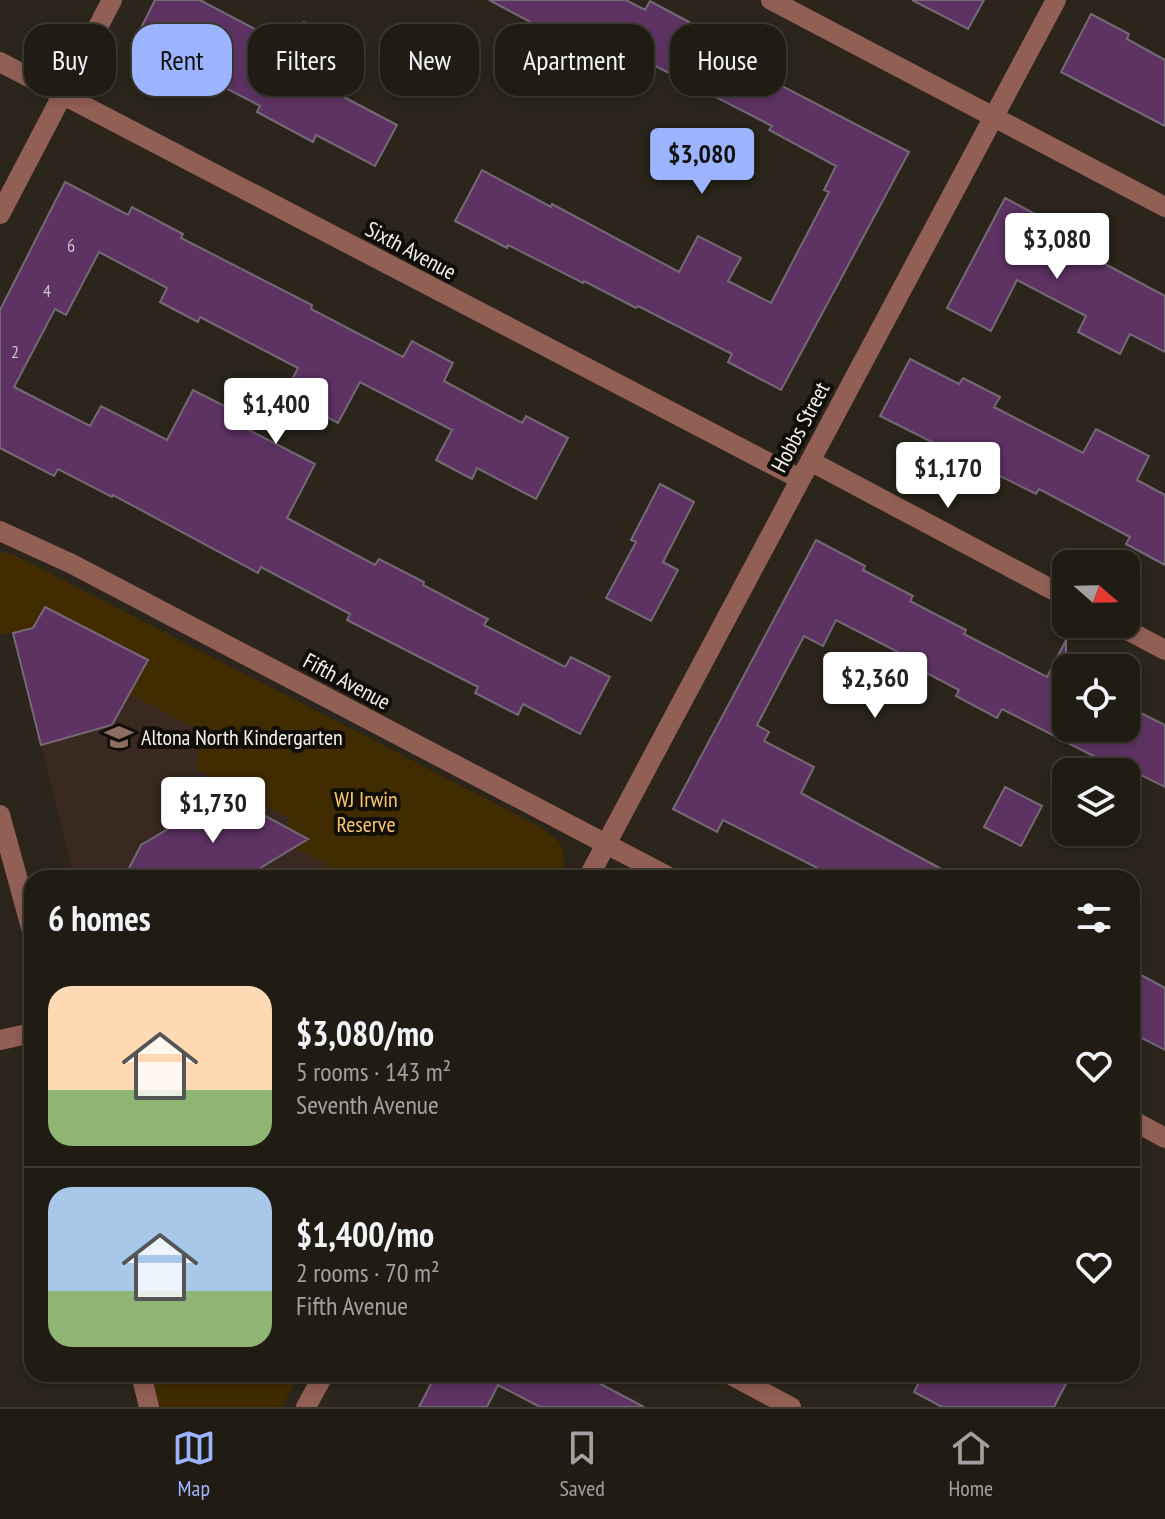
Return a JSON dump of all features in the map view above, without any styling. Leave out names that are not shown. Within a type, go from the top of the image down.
[{"type":"street","points":[[99,24],[112,0]]},
{"type":"street","points":[[771,0],[1165,207]]},
{"type":"street","name":"Hobbs Street","points":[[592,870],[1056,0]]},
{"type":"street","name":"Sixth Avenue","points":[[0,62],[24,75]]},
{"type":"street","points":[[0,214],[61,96]]},
{"type":"street","name":"Sixth Avenue","points":[[64,96],[800,479]]},
{"type":"street","points":[[810,461],[1052,590]]},
{"type":"street","name":"Fifth Avenue","points":[[0,531],[72,564],[656,870]]},
{"type":"street","points":[[1140,637],[1165,650]]},
{"type":"street","points":[[0,815],[24,897]]},
{"type":"street","points":[[0,1040],[24,1035]]},
{"type":"street","points":[[1140,1124],[1165,1138]]},
{"type":"street","points":[[143,1382],[149,1407]]},
{"type":"street","points":[[306,1407],[320,1382]]},
{"type":"street","points":[[744,1382],[791,1407]]},
{"type":"shaded area","name":"Altona North Kindergarten","points":[[45,607],[148,660],[130,694],[199,730],[291,818],[326,864],[323,870],[72,870],[13,633],[33,628]]},
{"type":"green space","name":"WJ Irwin Reserve","points":[[0,553],[14,555],[44,570],[537,825],[561,846],[562,870],[323,870],[326,864],[294,848],[286,828],[290,818],[197,770],[199,730],[130,694],[148,660],[45,607],[33,628],[0,635]]},
{"type":"green space","points":[[147,1382],[295,1382],[282,1407],[152,1407]]},
{"type":"building","points":[[155,0],[200,0],[248,25],[248,96],[342,96],[397,125],[375,166],[316,135],[313,142],[257,112],[260,106],[232,91],[232,24],[143,24]]},
{"type":"building","points":[[489,0],[626,0],[645,10],[650,1],[689,22],[670,24],[670,73],[654,65],[654,24],[534,24]]},
{"type":"building","points":[[912,0],[984,0],[968,29]]},
{"type":"building","points":[[1091,14],[1129,34],[1127,39],[1165,60],[1165,126],[1061,72]]},
{"type":"building","points":[[786,88],[909,152],[781,390],[728,362],[732,354],[638,306],[636,308],[455,221],[482,170],[679,272],[698,236],[741,258],[728,281],[771,303],[829,192],[824,190],[836,166],[769,130],[772,126],[714,96],[786,96]]},
{"type":"building","points":[[65,182],[128,215],[132,207],[183,234],[181,238],[312,305],[311,309],[403,357],[412,341],[453,363],[444,381],[522,423],[526,416],[568,438],[536,499],[477,468],[472,479],[436,460],[452,430],[360,382],[338,423],[284,395],[298,368],[200,317],[198,322],[160,302],[167,288],[99,252],[66,315],[55,309],[14,387],[90,426],[101,406],[167,440],[193,390],[246,417],[241,426],[315,464],[287,518],[375,565],[379,559],[424,582],[423,585],[488,619],[484,625],[565,667],[571,657],[610,677],[580,734],[523,704],[518,715],[475,693],[478,687],[347,620],[350,614],[261,567],[258,573],[113,495],[58,469],[54,476],[0,448],[0,310]]},
{"type":"building","points":[[1005,198],[1096,246],[1090,256],[1165,296],[1165,352],[1130,334],[1120,354],[1078,332],[1086,316],[1017,280],[991,331],[947,308]]},
{"type":"building","points":[[910,359],[959,384],[963,378],[1000,397],[994,407],[1083,453],[1096,429],[1149,456],[1137,480],[1165,495],[1165,565],[1126,544],[1130,537],[1039,489],[1036,494],[880,416]]},
{"type":"building","points":[[660,484],[694,502],[663,562],[678,570],[651,621],[606,598],[636,542],[631,540]]},
{"type":"building","points":[[816,540],[865,566],[863,570],[913,596],[910,601],[966,630],[964,634],[1047,677],[1052,667],[1052,735],[1002,709],[997,718],[956,696],[959,690],[896,657],[898,652],[836,620],[823,646],[804,636],[757,725],[769,732],[764,741],[814,767],[801,793],[943,870],[821,870],[723,820],[717,832],[673,809]]},
{"type":"building","points":[[45,607],[148,660],[112,725],[41,745],[13,633],[33,628]]},
{"type":"building","points":[[1066,640],[1066,654],[1059,654]]},
{"type":"building","points":[[1140,712],[1165,725],[1165,787],[1140,774],[1140,758],[1097,758],[1066,742],[1140,742]]},
{"type":"building","points":[[1005,787],[1042,806],[1021,846],[984,827]]},
{"type":"building","points":[[191,793],[241,819],[262,814],[308,839],[257,870],[128,870],[141,845],[173,826]]},
{"type":"building","points":[[1140,974],[1165,988],[1165,1050],[1140,1037]]},
{"type":"building","points":[[432,1382],[597,1382],[644,1407],[540,1407],[498,1385],[487,1407],[419,1407]]},
{"type":"building","points":[[919,1382],[1067,1382],[1054,1407],[942,1407],[914,1392]]},
{"type":"place","name":"Altona North Kindergarten","points":[[119,737]]}]
